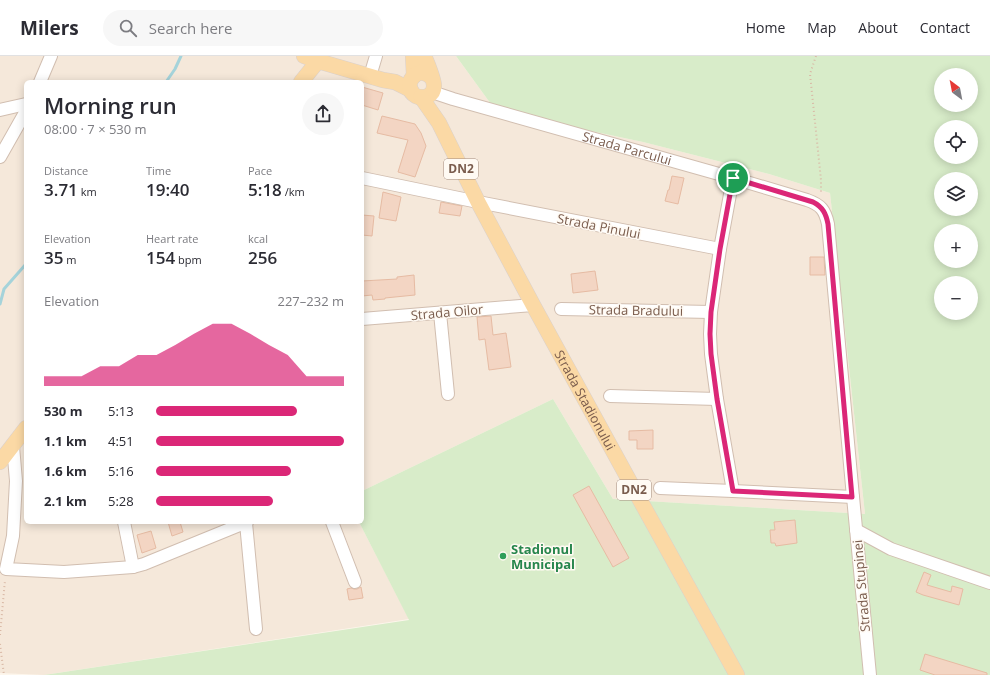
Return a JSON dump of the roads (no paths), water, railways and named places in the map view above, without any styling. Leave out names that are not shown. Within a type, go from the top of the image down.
[{"type":"main road","name":"Strada Parcului","points":[[304,56],[320,59],[383,80],[422,87]]},
{"type":"main road","name":"DN2","points":[[413,56],[422,87]]},
{"type":"main road","name":"DN2","points":[[422,87],[424,56]]},
{"type":"main road","points":[[302,80],[320,59]]},
{"type":"main road","name":"Strada Stadionului","points":[[422,87],[478,202],[533,305],[737,675]]},
{"type":"main road","points":[[0,462],[24,431]]},
{"type":"street","points":[[41,80],[51,56]]},
{"type":"street","points":[[370,76],[376,56]]},
{"type":"street","name":"Strada Parcului","points":[[422,87],[453,99],[807,200],[821,207]]},
{"type":"street","points":[[0,110],[24,104]]},
{"type":"street","points":[[0,156],[24,114]]},
{"type":"street","name":"Strada Pinului","points":[[364,178],[720,249]]},
{"type":"street","points":[[733,178],[720,249],[711,312],[710,334],[717,399],[733,491]]},
{"type":"street","name":"Strada Stupinei","points":[[821,207],[828,224],[852,497],[870,675]]},
{"type":"street","name":"Strada Oilor","points":[[364,320],[533,305]]},
{"type":"street","name":"Strada Bradului","points":[[562,309],[711,312]]},
{"type":"street","points":[[440,313],[448,394]]},
{"type":"street","points":[[610,396],[717,399]]},
{"type":"street","points":[[12,446],[16,481],[13,536],[6,569],[64,572],[133,567],[144,564],[242,524]]},
{"type":"street","points":[[660,488],[852,497]]},
{"type":"street","points":[[124,524],[133,567]]},
{"type":"street","points":[[247,524],[256,629]]},
{"type":"street","points":[[333,524],[355,582]]},
{"type":"street","points":[[856,530],[891,549],[990,583]]},
{"type":"waterway","points":[[167,80],[181,56]]},
{"type":"waterway","points":[[0,304],[4,289],[24,266]]},
{"type":"place","name":"Stadionul Municipal","points":[[503,556]]}]
